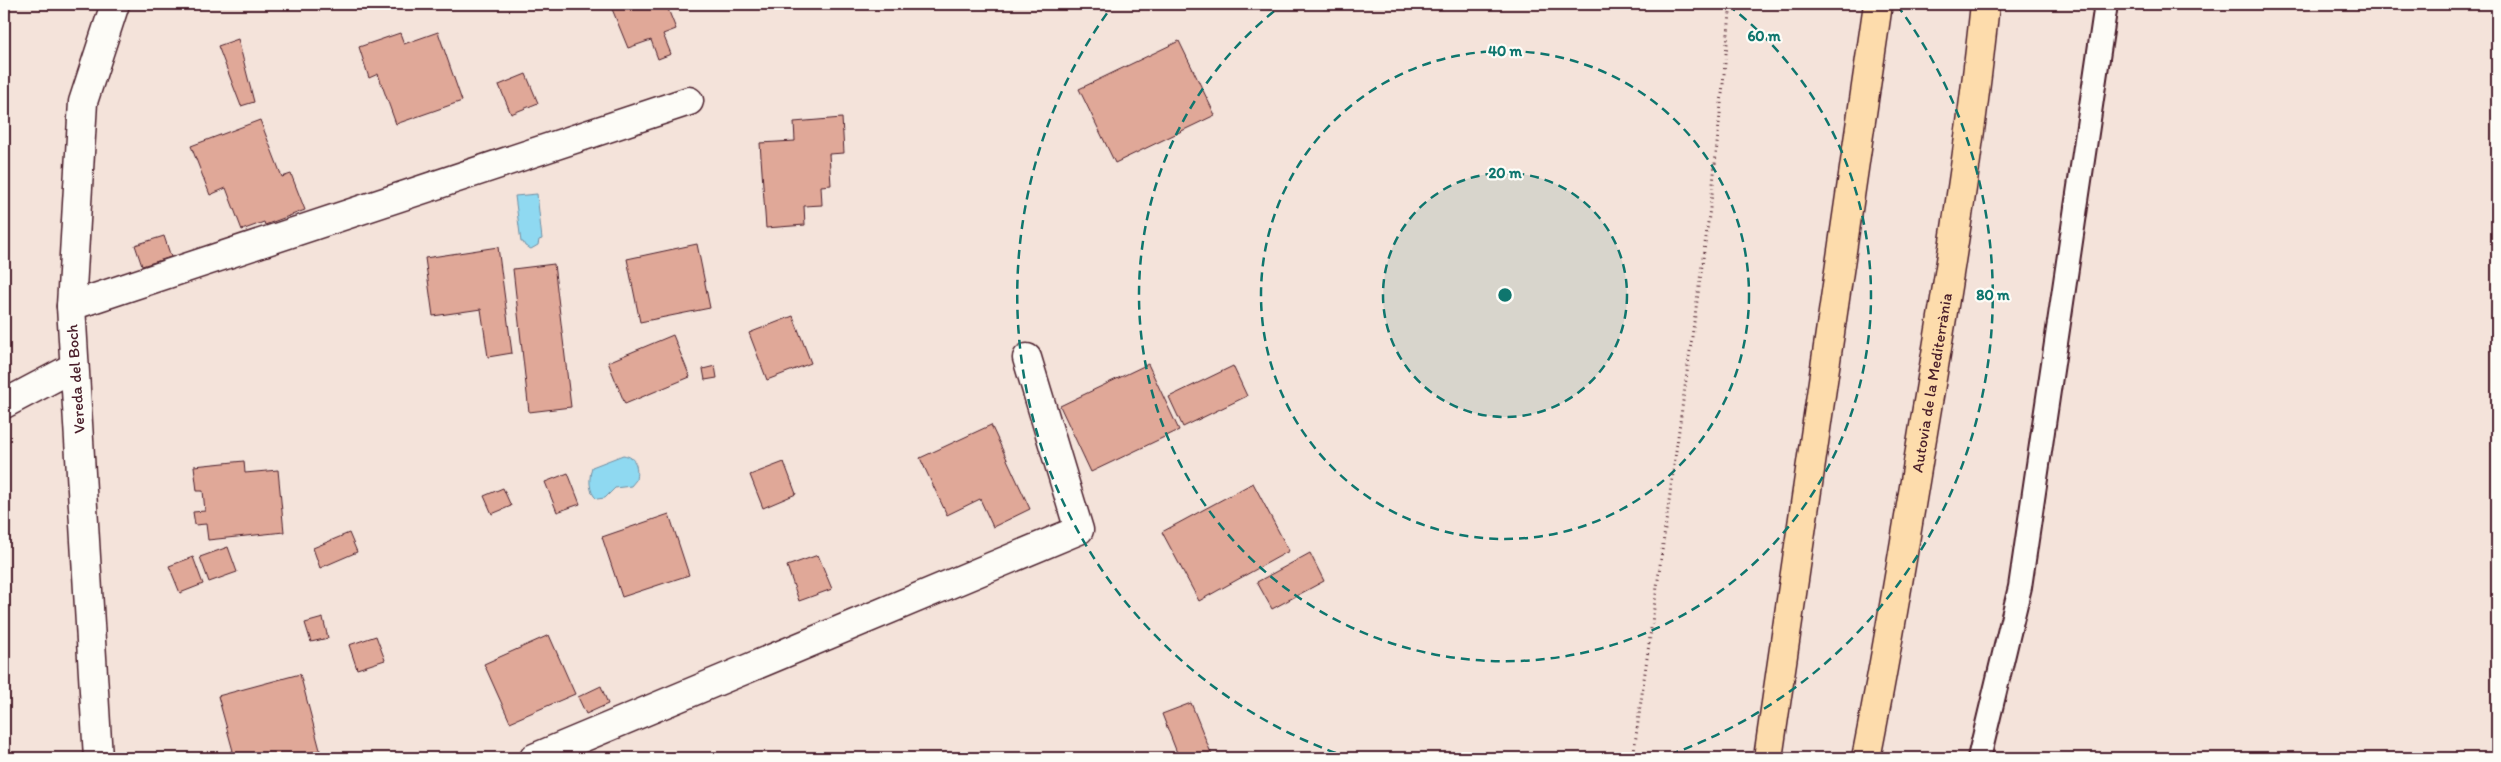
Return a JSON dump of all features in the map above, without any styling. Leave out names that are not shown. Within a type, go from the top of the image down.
[{"type":"highway","name":"Autovia de la Mediterrània","points":[[1866,758],[1886,662],[1934,369],[1975,98],[1985,4]]},
{"type":"highway","points":[[1768,758],[1874,10]]},
{"type":"street","name":"Vereda del Boch","points":[[98,758],[71,306],[83,102],[115,4]]},
{"type":"street","points":[[71,306],[689,101]]},
{"type":"street","points":[[534,758],[1079,530],[1027,358]]},
{"type":"street","points":[[4,404],[74,367]]},
{"type":"lane","points":[[1979,758],[2020,587],[2106,4]]},
{"type":"path","points":[[1633,758],[1712,194],[1731,4]]},
{"type":"water","points":[[537,194],[542,239],[539,240],[538,245],[531,249],[521,242],[515,196]]},
{"type":"water","points":[[623,455],[631,458],[636,464],[636,480],[631,486],[615,488],[605,498],[597,499],[591,488],[592,467]]},
{"type":"building","points":[[610,4],[666,4],[676,29],[663,34],[671,54],[658,59],[651,40],[628,48]]},
{"type":"building","points":[[438,32],[462,101],[396,124],[378,74],[369,78],[359,47],[400,33],[404,44]]},
{"type":"building","points":[[238,39],[254,102],[241,106],[218,46]]},
{"type":"building","points":[[1179,41],[1215,115],[1115,163],[1079,89]]},
{"type":"building","points":[[526,74],[538,103],[511,114],[499,85]]},
{"type":"building","points":[[842,118],[844,153],[829,154],[831,185],[821,186],[822,205],[804,206],[805,225],[766,228],[760,143],[795,141],[794,122]]},
{"type":"building","points":[[260,120],[282,177],[291,174],[305,210],[265,225],[264,222],[242,230],[226,188],[210,195],[191,146]]},
{"type":"building","points":[[164,236],[171,257],[142,266],[135,245]]},
{"type":"building","points":[[697,244],[710,308],[640,322],[627,259]]},
{"type":"building","points":[[498,247],[512,353],[488,357],[481,309],[433,316],[425,258]]},
{"type":"building","points":[[554,264],[571,407],[529,412],[513,269]]},
{"type":"building","points":[[793,316],[811,363],[767,380],[749,333]]},
{"type":"building","points":[[673,335],[690,377],[625,404],[608,362]]},
{"type":"building","points":[[1148,364],[1179,430],[1091,472],[1060,406]]},
{"type":"building","points":[[715,366],[717,378],[705,380],[703,369]]},
{"type":"building","points":[[1233,366],[1247,396],[1183,427],[1169,397]]},
{"type":"building","points":[[991,425],[1030,509],[993,527],[980,499],[947,515],[920,458]]},
{"type":"building","points":[[244,461],[245,473],[278,470],[284,532],[208,540],[206,524],[195,525],[193,512],[205,511],[203,491],[197,491],[194,466]]},
{"type":"building","points":[[784,462],[796,494],[763,508],[750,475]]},
{"type":"building","points":[[568,473],[580,504],[557,512],[545,482]]},
{"type":"building","points":[[1253,483],[1289,551],[1199,601],[1162,532]]},
{"type":"building","points":[[503,488],[511,506],[492,514],[484,496]]},
{"type":"building","points":[[669,514],[689,575],[622,597],[602,537]]},
{"type":"building","points":[[349,533],[357,552],[320,568],[313,548]]},
{"type":"building","points":[[228,547],[237,572],[209,582],[200,557]]},
{"type":"building","points":[[1310,553],[1324,581],[1272,609],[1257,582]]},
{"type":"building","points":[[818,555],[832,589],[799,601],[787,566]]},
{"type":"building","points":[[193,557],[203,584],[180,593],[169,566]]},
{"type":"building","points":[[323,618],[328,638],[311,642],[305,623]]},
{"type":"building","points":[[549,635],[575,694],[510,722],[484,664]]},
{"type":"building","points":[[376,636],[385,660],[357,669],[349,645]]},
{"type":"building","points":[[300,674],[320,750],[308,753],[310,758],[225,758],[224,754],[233,751],[218,696]]},
{"type":"building","points":[[601,686],[608,704],[586,714],[578,697]]},
{"type":"building","points":[[1191,703],[1213,758],[1179,758],[1162,714]]}]
